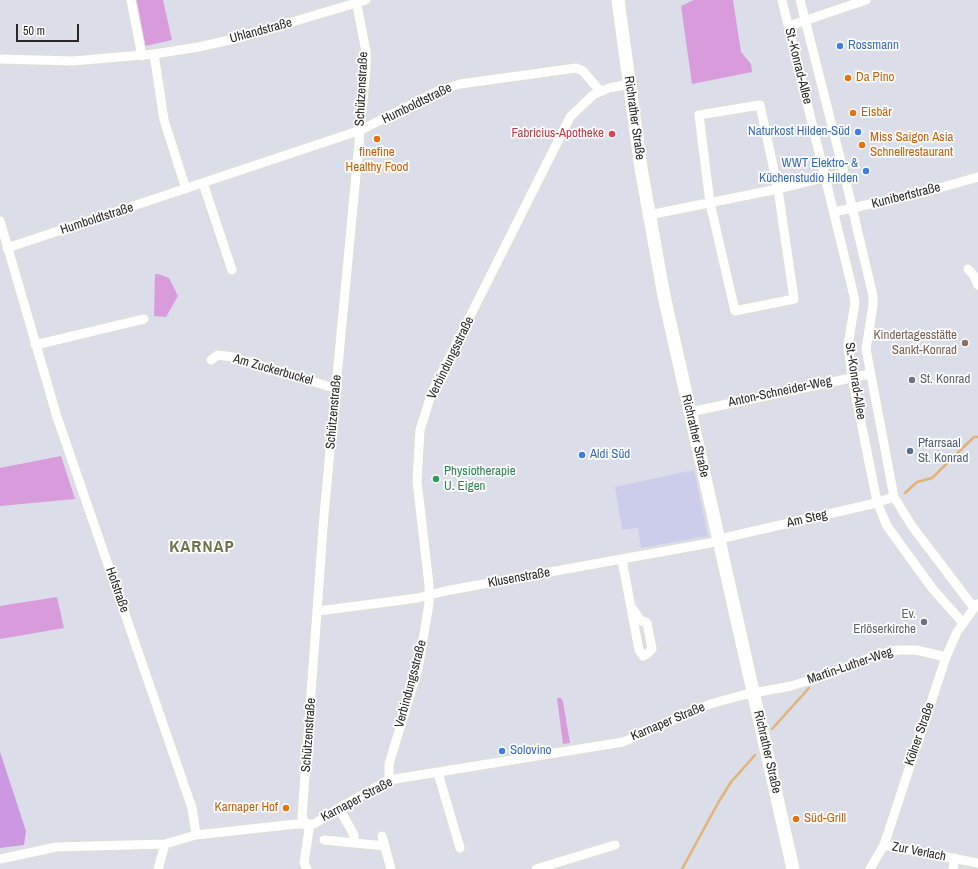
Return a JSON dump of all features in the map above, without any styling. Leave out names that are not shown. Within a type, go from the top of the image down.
[{"type":"main road","name":"Richrather Straße","points":[[621,4],[630,84],[649,215],[664,296],[793,869]]},
{"type":"street","points":[[131,0],[142,56]]},
{"type":"street","name":"Uhlandstraße","points":[[0,59],[25,61],[73,60],[142,56],[199,47],[242,37],[366,0]]},
{"type":"street","name":"St.-Konrad-Allee","points":[[782,0],[854,296],[854,309],[847,339],[852,377],[877,502],[887,526],[932,588],[963,623]]},
{"type":"street","name":"St.-Konrad-Allee","points":[[800,0],[853,209],[873,301],[866,349],[894,497],[912,526],[976,605]]},
{"type":"street","points":[[789,26],[866,0]]},
{"type":"street","name":"Schützenstraße","points":[[307,869],[304,863],[309,830],[302,817],[324,515],[361,130],[366,60],[356,2]]},
{"type":"street","points":[[154,54],[164,120],[186,189]]},
{"type":"street","name":"Humboldtstraße","points":[[7,248],[361,130],[440,90],[460,84],[576,68],[584,71],[600,91]]},
{"type":"street","name":"Verbindungsstraße","points":[[389,780],[389,764],[418,669],[429,596],[417,480],[420,430],[432,392],[570,117],[586,100],[600,91],[630,84]]},
{"type":"street","points":[[760,105],[778,188],[794,299],[735,311],[710,203],[699,115],[760,105]]},
{"type":"street","points":[[649,215],[844,173]]},
{"type":"street","name":"Kunibertstraße","points":[[834,212],[853,209],[978,177]]},
{"type":"street","points":[[203,183],[232,270]]},
{"type":"street","name":"Hofstraße","points":[[0,221],[57,416],[192,808],[196,835]]},
{"type":"street","points":[[968,269],[974,276],[978,285]]},
{"type":"street","points":[[35,344],[144,319]]},
{"type":"street","name":"Am Zuckerbuckel","points":[[211,360],[218,355],[233,357],[336,389]]},
{"type":"street","name":"Anton-Schneider-Weg","points":[[690,412],[870,374]]},
{"type":"street","name":"Am Steg","points":[[719,540],[728,536],[894,497]]},
{"type":"street","name":"Klusenstraße","points":[[318,611],[429,596],[445,591],[622,560],[719,540]]},
{"type":"street","points":[[622,560],[633,609]]},
{"type":"street","name":"Kölner Straße","points":[[870,869],[884,845],[946,657],[963,623],[976,605]]},
{"type":"street","name":"Martin-Luther-Weg","points":[[754,693],[770,691],[811,680],[879,654],[898,650],[916,650],[946,657]]},
{"type":"street","name":"Karnaper Straße","points":[[0,859],[56,847],[165,844],[196,835],[314,824],[389,780],[623,742],[710,704],[754,693]]},
{"type":"street","points":[[438,773],[460,848]]},
{"type":"street","points":[[339,808],[354,835],[354,843]]},
{"type":"street","points":[[382,836],[391,869]]},
{"type":"street","points":[[324,840],[385,846]]},
{"type":"street","points":[[158,869],[165,844]]},
{"type":"street","points":[[536,869],[615,845]]},
{"type":"street","name":"Zur Verlach","points":[[884,845],[978,863]]},
{"type":"street","points":[[953,869],[955,858]]},
{"type":"shaded area","points":[[135,0],[163,0],[172,40],[145,46]]},
{"type":"shaded area","points":[[694,0],[733,0],[741,52],[751,64],[752,72],[692,84],[681,6]]},
{"type":"shaded area","points":[[155,274],[169,278],[178,296],[166,317],[154,316]]},
{"type":"shaded area","points":[[61,456],[75,499],[0,506],[0,468]]},
{"type":"shaded area","points":[[694,470],[708,536],[641,548],[638,528],[622,530],[615,487]]},
{"type":"shaded area","points":[[57,597],[64,628],[0,639],[0,606]]},
{"type":"shaded area","points":[[557,698],[561,698],[563,702],[570,743],[563,744]]},
{"type":"shaded area","points":[[0,752],[26,831],[24,845],[0,848]]},
{"type":"waterway","points":[[905,493],[917,482],[932,478],[974,437],[978,437]]},
{"type":"waterway","points":[[772,729],[809,688]]},
{"type":"waterway","points":[[682,869],[731,782],[755,755]]},
{"type":"place","name":"Rossmann","points":[[840,46]]},
{"type":"place","name":"Da Pino","points":[[848,78]]},
{"type":"place","name":"Eisbär","points":[[853,113]]},
{"type":"place","name":"Naturkost Hilden-Süd","points":[[858,132]]},
{"type":"place","name":"Fabricius-Apotheke","points":[[612,134]]},
{"type":"place","name":"finefine Healthy Food","points":[[377,139]]},
{"type":"place","name":"Miss Saigon Asia Schnellrestaurant","points":[[862,145]]},
{"type":"place","name":"WWT Elektro- & Küchenstudio Hilden","points":[[866,171]]},
{"type":"place","name":"Kindertagesstätte Sankt-Konrad","points":[[965,343]]},
{"type":"place","name":"St. Konrad","points":[[912,380]]},
{"type":"place","name":"Pfarrsaal St. Konrad","points":[[910,451]]},
{"type":"place","name":"Aldi Süd","points":[[582,455]]},
{"type":"place","name":"Physiotherapie U. Eigen","points":[[436,479]]},
{"type":"place","name":"Ev. Erlöserkirche","points":[[924,622]]},
{"type":"place","name":"Solovino","points":[[502,751]]},
{"type":"place","name":"Karnaper Hof","points":[[286,808]]},
{"type":"place","name":"Süd-Grill","points":[[796,819]]},
{"type":"district","name":"KARNAP","points":[[202,547]]}]
